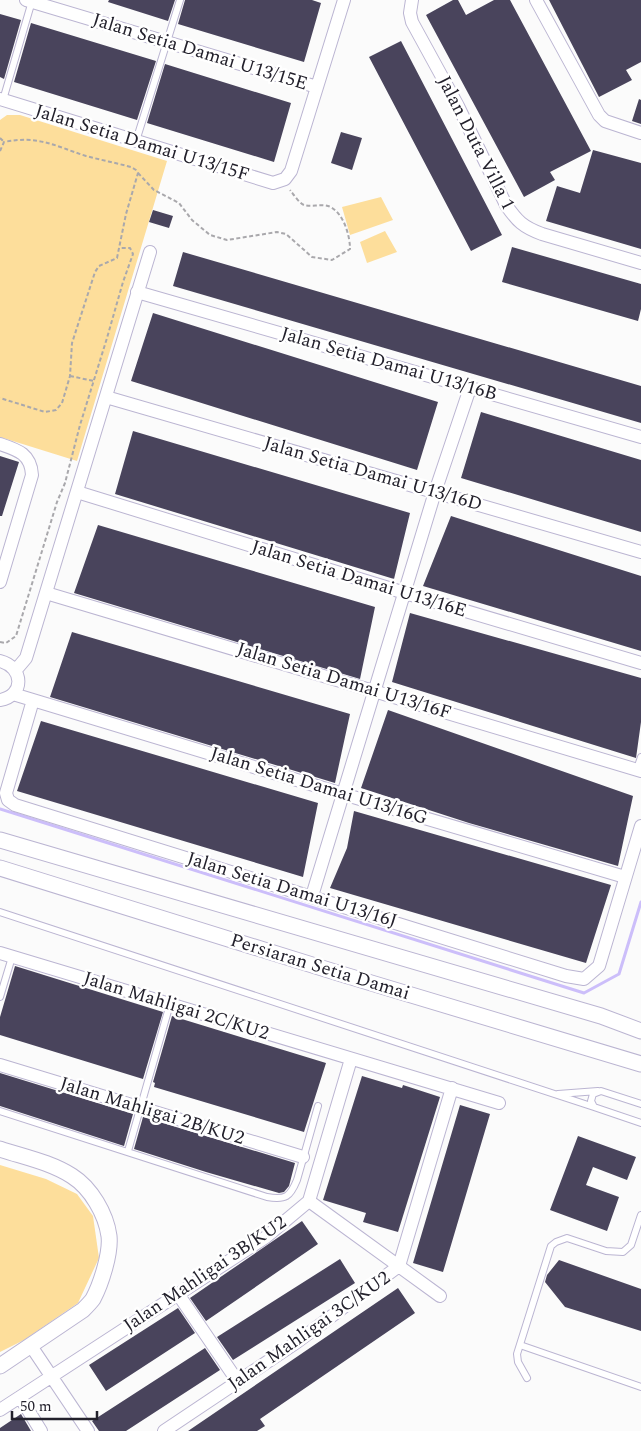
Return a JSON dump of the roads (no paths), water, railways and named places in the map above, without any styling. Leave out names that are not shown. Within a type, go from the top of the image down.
[{"type":"street","points":[[317,87],[344,0]]},
{"type":"street","name":"Jalan Duta Villa 1","points":[[412,0],[410,13],[412,22],[458,106],[506,205],[516,220],[528,229],[542,234],[641,263]]},
{"type":"street","points":[[536,0],[599,115],[605,121],[641,134]]},
{"type":"street","name":"Jalan Setia Damai U13/15E","points":[[30,1],[317,87]]},
{"type":"street","name":"Jalan Setia Damai U13/15F","points":[[2,99],[272,183],[285,179],[291,171],[317,87]]},
{"type":"street","points":[[16,670],[26,658],[150,252]]},
{"type":"street","name":"Jalan Setia Damai U13/16B","points":[[137,292],[641,437]]},
{"type":"street","points":[[312,896],[376,691],[435,492],[470,388]]},
{"type":"street","name":"Jalan Setia Damai U13/16D","points":[[106,396],[641,552]]},
{"type":"street","points":[[0,444],[22,452],[32,464],[32,475],[3,560],[0,582]]},
{"type":"street","name":"Jalan Setia Damai U13/16E","points":[[77,492],[404,593],[641,663]]},
{"type":"street","name":"Jalan Setia Damai U13/16F","points":[[46,593],[376,691],[640,766]]},
{"type":"street","points":[[0,661],[16,670],[18,683],[4,700]]},
{"type":"street","name":"Jalan Setia Damai U13/16G","points":[[4,700],[33,700],[625,877]]},
{"type":"street","name":"Jalan Setia Damai U13/16J","points":[[33,700],[6,793],[8,800],[15,805],[566,976],[584,978],[599,966],[625,877]]},
{"type":"street","points":[[625,877],[641,826]]},
{"type":"street","name":"Persiaran Setia Damai","points":[[0,840],[591,1014],[641,1031]]},
{"type":"street","name":"Persiaran Setia Damai","points":[[0,868],[338,974],[641,1064]]},
{"type":"street","name":"Jalan Mahligai 2C/KU2","points":[[6,955],[499,1103]]},
{"type":"street","points":[[351,1060],[309,1201],[440,1296]]},
{"type":"street","name":"Jalan Mahligai 2B/KU2","points":[[0,1064],[304,1157]]},
{"type":"street","name":"Jalan Mahligai 3C/KU2","points":[[164,1431],[297,1342],[399,1266],[452,1088]]},
{"type":"street","points":[[0,1149],[48,1164],[73,1177],[86,1189],[104,1215],[109,1237],[106,1262],[92,1300],[83,1310],[0,1366]]},
{"type":"street","name":"Jalan Mahligai 3B/KU2","points":[[0,1410],[266,1237],[309,1201]]},
{"type":"street","points":[[178,1294],[238,1382]]},
{"type":"street","points":[[31,1346],[88,1431]]},
{"type":"street","points":[[20,1397],[41,1431]]},
{"type":"lane","points":[[136,141],[180,0]]},
{"type":"lane","points":[[2,99],[30,1]]},
{"type":"lane","points":[[0,912],[641,1123]]},
{"type":"lane","points":[[0,997],[6,955]]},
{"type":"lane","points":[[128,1151],[170,1004]]},
{"type":"lane","points":[[554,1094],[601,1091],[641,1104]]},
{"type":"lane","points":[[594,1107],[590,1101],[591,1098],[593,1094],[601,1091]]},
{"type":"lane","points":[[0,1111],[267,1197],[279,1199],[293,1191],[318,1106]]},
{"type":"lane","points":[[527,1378],[518,1362],[517,1354],[551,1246],[566,1238],[606,1252],[622,1252],[631,1245],[641,1216]]},
{"type":"lane","points":[[520,1345],[641,1387]]},
{"type":"waterway","points":[[0,809],[584,993],[619,974],[641,902]]}]
